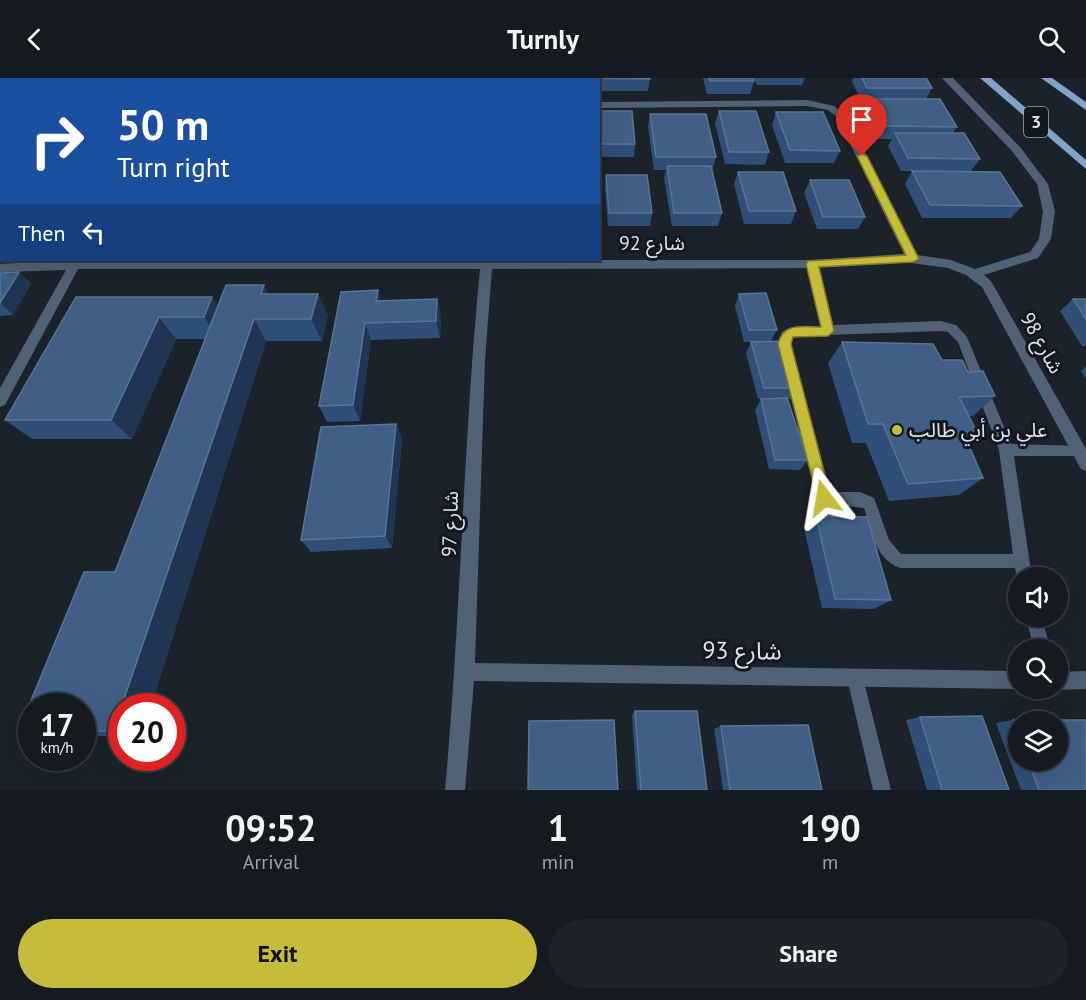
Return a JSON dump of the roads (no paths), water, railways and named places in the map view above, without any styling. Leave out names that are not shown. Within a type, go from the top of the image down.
[{"type":"main road","name":"3","points":[[985,78],[1086,166]]},
{"type":"main road","name":"3","points":[[1046,78],[1086,107]]},
{"type":"street","points":[[947,78],[1016,149],[1042,184],[1049,211],[1045,239],[1034,255],[974,274]]},
{"type":"street","points":[[600,105],[807,103],[834,109],[841,115],[913,259]]},
{"type":"street","name":"شارع 92","points":[[0,268],[76,262],[487,261],[812,264],[913,259],[943,262]]},
{"type":"street","name":"شارع 97","points":[[455,790],[465,672],[478,360],[487,261]]},
{"type":"street","points":[[0,401],[76,262]]},
{"type":"street","name":"شارع 98","points":[[943,262],[981,278],[992,292],[1086,464]]},
{"type":"street","name":"شارع 93","points":[[465,672],[1008,680]]},
{"type":"street","points":[[1068,681],[1086,680]]},
{"type":"lane","points":[[812,264],[828,331]]},
{"type":"lane","points":[[1020,561],[900,561],[893,559],[885,549],[869,503],[860,499],[824,498],[785,344],[786,335],[791,332],[941,326],[957,331],[963,340],[1006,450],[1021,567]]},
{"type":"lane","points":[[1006,450],[1079,450]]},
{"type":"lane","points":[[855,678],[882,790]]},
{"type":"place","name":"علي بن أبي طالب","points":[[897,430]]}]
